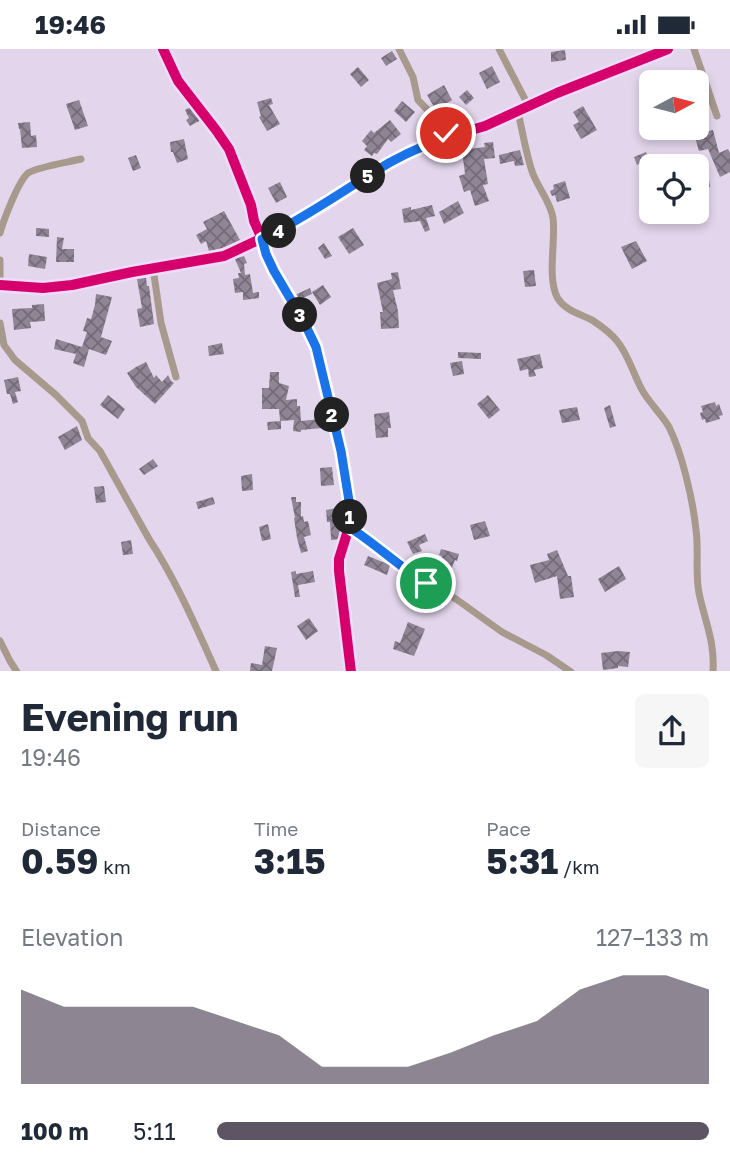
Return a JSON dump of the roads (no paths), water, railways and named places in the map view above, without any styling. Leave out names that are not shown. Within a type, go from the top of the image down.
[{"type":"street","points":[[163,49],[178,81],[229,149],[251,205],[256,229],[266,254],[316,347],[341,451],[350,507],[349,527],[339,559],[338,572],[351,671]]},
{"type":"street","points":[[399,49],[413,77],[418,100],[437,120],[447,137]]},
{"type":"street","points":[[499,49],[529,107]]},
{"type":"street","points":[[0,260],[0,287],[43,288],[224,256],[262,239],[322,206],[375,171],[416,149],[485,126],[557,93],[668,49]]},
{"type":"street","points":[[694,49],[717,115]]},
{"type":"street","points":[[518,112],[533,173],[553,218],[552,267],[556,295],[563,305],[604,328],[618,342],[642,391],[670,429],[697,530],[696,576],[710,633],[713,671]]},
{"type":"street","points":[[0,233],[10,207],[29,173],[81,159]]},
{"type":"street","points":[[153,268],[161,323],[176,377]]},
{"type":"street","points":[[0,323],[4,345],[15,360],[82,421],[88,438],[100,451],[158,551],[216,671]]},
{"type":"street","points":[[349,527],[375,544],[411,574],[456,599],[502,632],[571,671]]},
{"type":"street","points":[[0,641],[17,671]]}]
